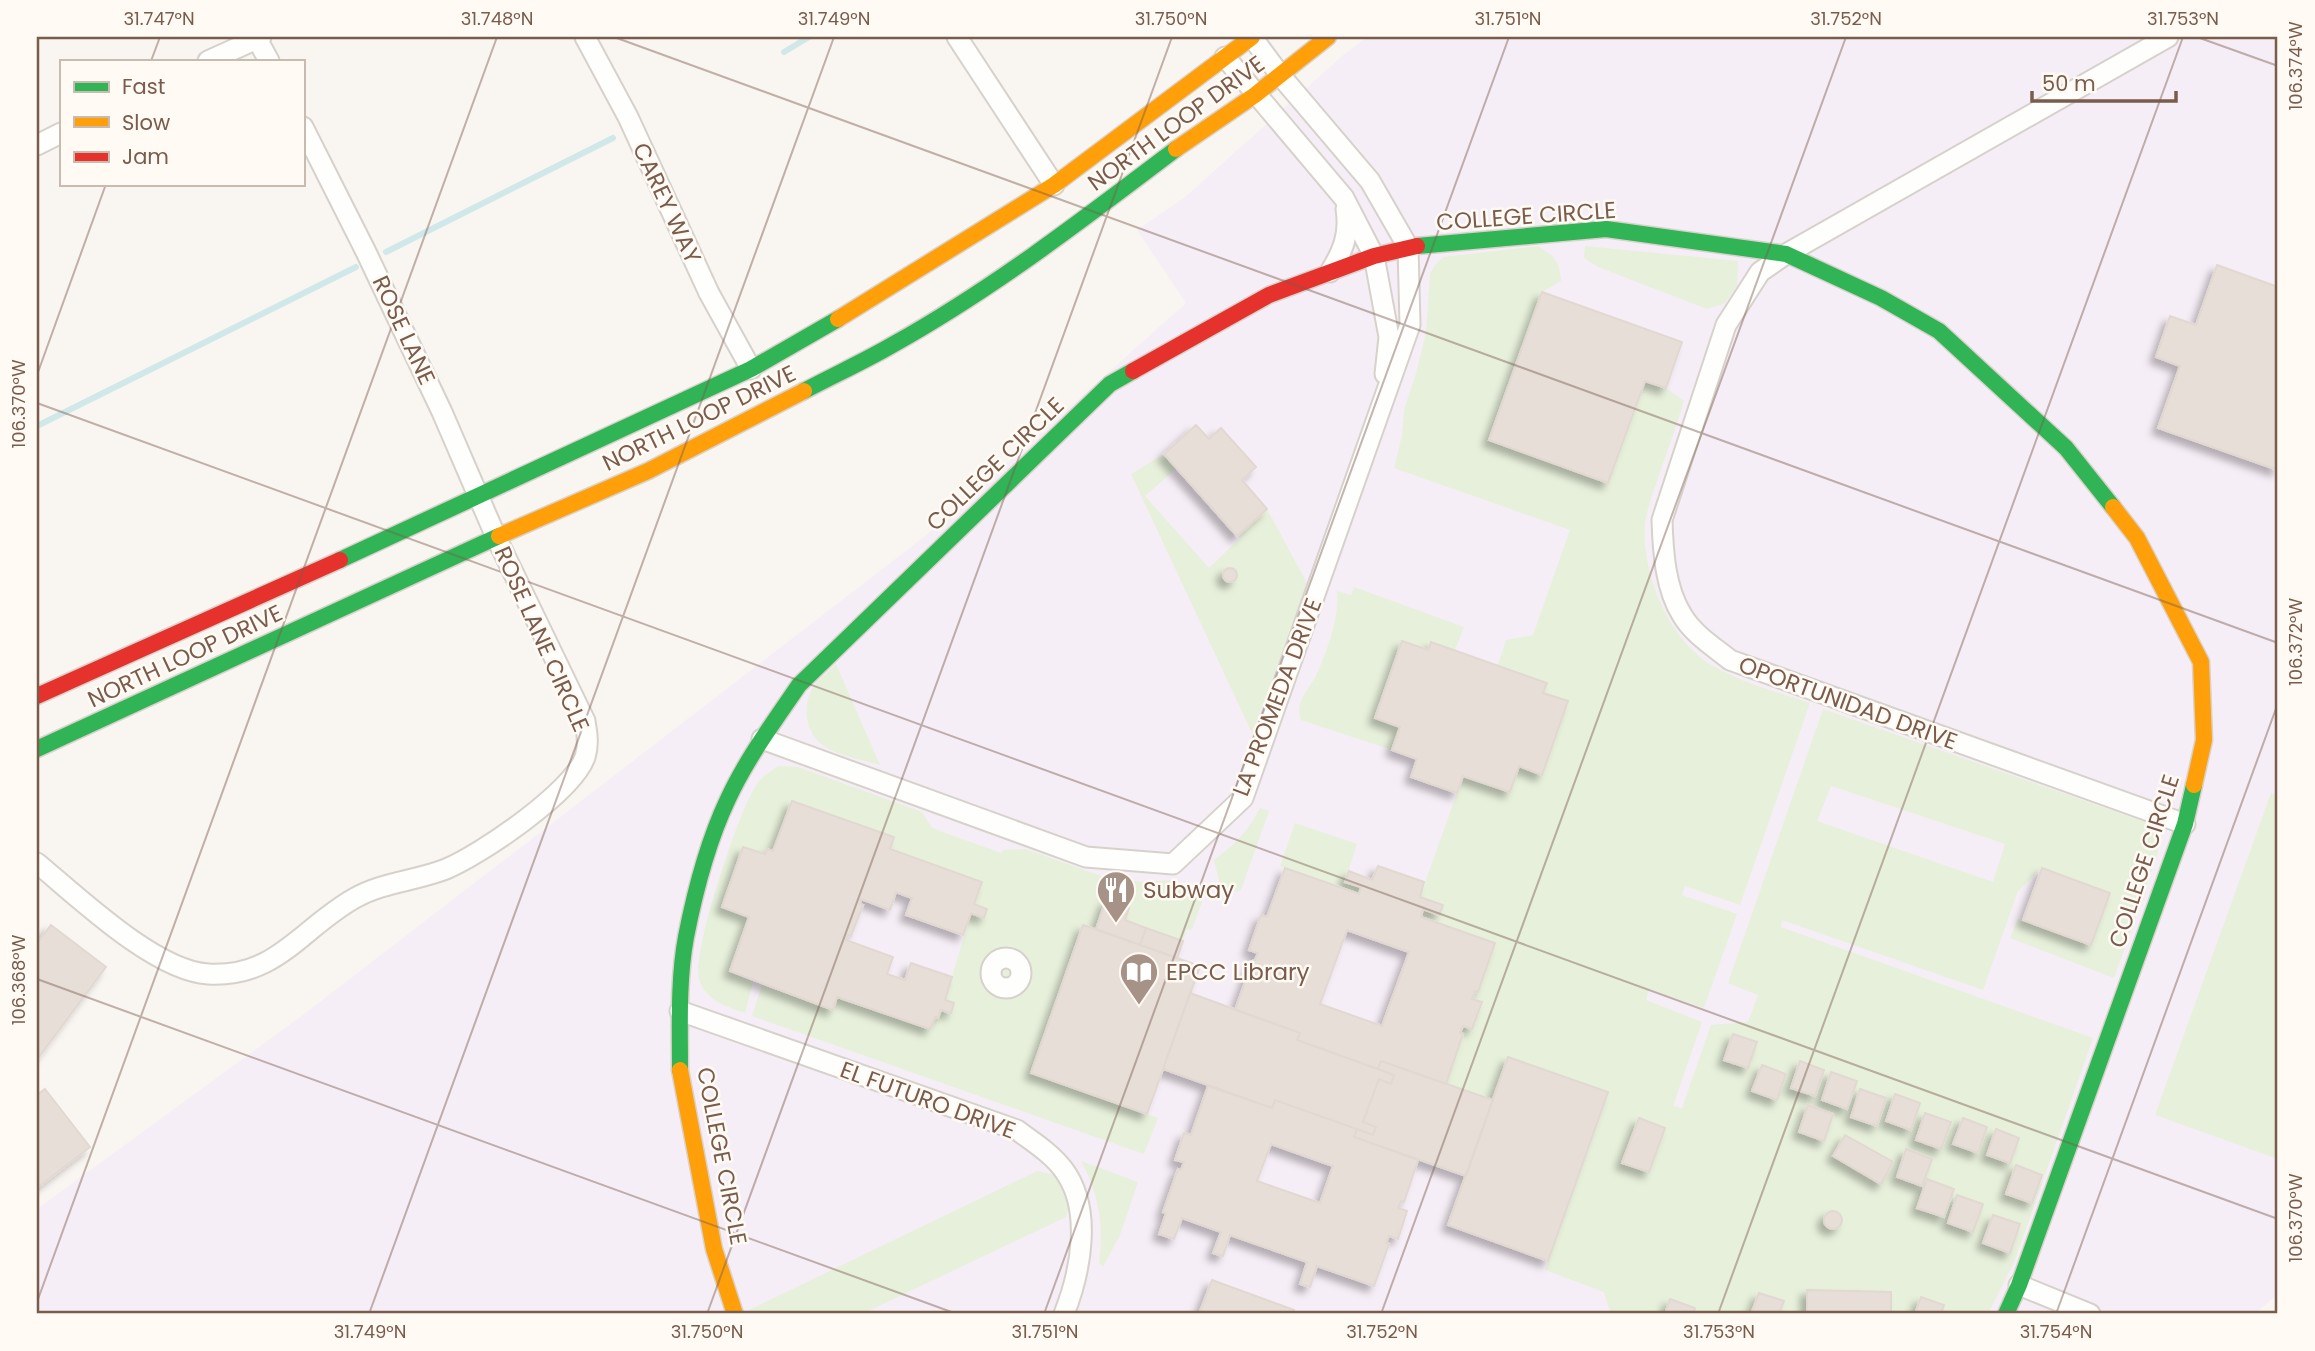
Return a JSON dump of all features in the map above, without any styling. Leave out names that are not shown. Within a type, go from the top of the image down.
[{"type":"street","points":[[210,60],[258,37],[269,60]]},
{"type":"street","name":"CAREY WAY","points":[[585,37],[628,117],[709,293],[751,369]]},
{"type":"street","points":[[957,37],[1054,185]]},
{"type":"street","name":"NORTH LOOP DRIVE","points":[[37,696],[479,497],[751,369],[851,311],[1054,185],[1252,37]]},
{"type":"street","points":[[1252,37],[1280,75],[1370,181],[1408,247],[1410,325],[1379,417]]},
{"type":"street","name":"NORTH LOOP DRIVE","points":[[37,749],[496,537],[648,471],[895,344],[980,291],[1255,95],[1328,37]]},
{"type":"street","name":"OPORTUNIDAD DRIVE","points":[[2168,37],[1786,254],[1760,272],[1726,324],[1662,520],[1664,553],[1670,584],[1682,615],[1694,630],[1730,660],[2185,824]]},
{"type":"street","points":[[1225,57],[1344,198],[1374,256],[1389,337],[1379,417]]},
{"type":"street","name":"ROSE LANE","points":[[304,129],[442,412],[496,537]]},
{"type":"street","points":[[37,145],[60,134]]},
{"type":"street","points":[[1331,272],[1345,246],[1349,226],[1344,198]]},
{"type":"street","name":"COLLEGE CIRCLE","points":[[735,1314],[714,1249],[680,1074],[680,1011],[686,938],[704,864],[728,799],[762,739],[799,685],[1110,384],[1269,295],[1374,256],[1408,247],[1606,229],[1786,254],[1881,298],[1939,331],[2066,448],[2137,538],[2201,662],[2203,740],[2185,824],[2007,1314]]},
{"type":"street","name":"LA PROMEDA DRIVE","points":[[762,739],[1086,858],[1173,864],[1243,798],[1379,417]]},
{"type":"street","name":"ROSE LANE CIRCLE","points":[[37,863],[94,910],[163,961],[205,974],[230,974],[253,970],[274,960],[329,914],[357,897],[447,868],[477,853],[514,828],[550,798],[580,767],[585,757],[588,736],[584,721],[496,537]]},
{"type":"street","name":"EL FUTURO DRIVE","points":[[680,1011],[1017,1130],[1050,1155],[1064,1170],[1077,1194],[1083,1219],[1074,1288],[1065,1314]]},
{"type":"street","points":[[2019,1285],[2090,1314]]},
{"type":"shaded area","points":[[1367,37],[2278,37],[2278,1294],[2254,1314],[37,1314],[37,1209],[299,1018],[924,537],[1186,303],[1137,230],[1184,198],[1342,56]]},
{"type":"green space","points":[[1538,246],[1558,264],[1561,281],[1542,292],[1490,440],[1608,483],[1645,381],[1666,388],[1684,401],[1650,501],[1645,524],[1648,564],[1662,605],[1685,642],[1715,667],[1749,683],[1810,703],[1740,905],[1685,886],[1682,895],[1737,914],[1704,1008],[1649,989],[1646,1000],[1702,1022],[1673,1106],[1682,1108],[1711,1025],[1748,1022],[1758,995],[1728,983],[1823,709],[2145,822],[2158,831],[2158,853],[2114,978],[2010,938],[2018,919],[2091,945],[2110,893],[2042,868],[2018,891],[1983,990],[1782,920],[1781,927],[2093,1038],[2015,1260],[1988,1314],[1611,1314],[1604,1292],[1545,1270],[1608,1092],[1509,1057],[1493,1100],[1446,1084],[1463,1034],[1460,1033],[1463,1026],[1472,1028],[1482,1002],[1472,999],[1475,991],[1478,992],[1495,943],[1421,917],[1423,909],[1439,915],[1443,905],[1420,897],[1463,776],[1509,792],[1519,766],[1542,774],[1568,702],[1543,693],[1547,683],[1498,665],[1506,640],[1533,635],[1570,530],[1394,468],[1402,435],[1404,410],[1426,333],[1430,274],[1443,257]],"holes":[[[1831,786],[2005,844],[1993,882],[1817,821]],[[1639,1118],[1665,1128],[1649,1172],[1623,1162]]]},
{"type":"green space","points":[[1585,246],[1738,261],[1737,286],[1724,304],[1707,309],[1598,267],[1584,258]]},
{"type":"green space","points":[[1164,454],[1177,468],[1145,496],[1209,568],[1240,538],[1237,536],[1267,509],[1308,585],[1252,733],[1131,474]]},
{"type":"green space","points":[[1354,587],[1464,627],[1455,650],[1431,642],[1428,650],[1402,641],[1400,727],[1392,750],[1301,720],[1299,713],[1301,700],[1326,652],[1337,610],[1337,591],[1351,595]]},
{"type":"green space","points":[[836,664],[880,765],[830,749],[812,733],[807,716],[811,690]]},
{"type":"green space","points":[[779,766],[798,767],[922,812],[932,828],[1001,853],[1003,850],[1026,849],[1101,876],[1142,882],[1173,880],[1206,891],[1192,930],[1187,929],[1183,941],[1125,920],[1106,900],[1096,929],[1083,925],[1031,1073],[1158,1118],[1144,1154],[752,1016],[762,985],[833,1010],[837,997],[930,1029],[941,1010],[951,1013],[954,1003],[945,1000],[971,913],[983,918],[974,904],[982,882],[890,849],[894,837],[792,801],[773,851],[765,854],[743,847],[722,907],[749,917],[730,971],[753,982],[745,1013],[718,1002],[706,992],[699,979],[699,964],[702,941],[718,882],[747,802],[760,781]]},
{"type":"green space","points":[[2271,793],[2278,796],[2278,1159],[2155,1115]]},
{"type":"green space","points":[[1260,808],[1269,811],[1241,890],[1223,896],[1214,860],[1240,837]]},
{"type":"green space","points":[[1295,823],[1357,844],[1345,881],[1361,887],[1359,894],[1280,866]]},
{"type":"green space","points":[[1081,1161],[1138,1182],[1120,1235],[1103,1267],[1099,1263],[1099,1210]]},
{"type":"green space","points":[[1037,1171],[1055,1175],[1069,1206],[1066,1217],[862,1314],[750,1314],[749,1310]]},
{"type":"building","points":[[2217,265],[2278,287],[2278,470],[2158,428],[2180,366],[2156,357],[2170,316],[2196,325]]},
{"type":"building","points":[[1542,292],[1682,342],[1666,388],[1645,381],[1608,483],[1489,440]]},
{"type":"building","points":[[1196,425],[1209,439],[1221,428],[1256,467],[1242,480],[1267,509],[1237,536],[1164,454]]},
{"type":"building","points":[[1230,568],[1235,570],[1235,580],[1230,582],[1225,580],[1223,575],[1225,570]]},
{"type":"building","points":[[1402,641],[1428,650],[1431,642],[1547,683],[1543,693],[1568,701],[1542,775],[1519,766],[1510,792],[1463,776],[1457,793],[1411,777],[1417,759],[1392,750],[1400,727],[1375,718]]},
{"type":"building","points":[[792,801],[894,837],[890,849],[982,882],[974,904],[987,909],[984,918],[971,913],[963,935],[906,915],[912,898],[896,892],[890,910],[861,899],[860,904],[863,905],[851,936],[848,935],[846,940],[893,957],[887,974],[905,980],[911,963],[952,977],[945,1000],[954,1003],[951,1013],[941,1010],[930,1029],[837,997],[833,1010],[730,971],[749,917],[722,907],[743,847],[765,854],[767,849],[773,851]]},
{"type":"building","points":[[1378,866],[1424,882],[1420,897],[1443,905],[1439,915],[1423,909],[1421,917],[1495,943],[1478,992],[1475,991],[1472,999],[1482,1002],[1472,1029],[1463,1026],[1460,1033],[1463,1034],[1446,1084],[1381,1061],[1378,1069],[1297,1040],[1300,1033],[1235,1010],[1258,953],[1249,950],[1261,915],[1267,917],[1285,868],[1359,894],[1361,887],[1345,882],[1349,871],[1372,880]],"holes":[[[1347,930],[1409,952],[1382,1026],[1320,1004]]]},
{"type":"building","points":[[2042,868],[2110,893],[2091,945],[2023,920]]},
{"type":"building","name":"Subway","points":[[1106,900],[1129,908],[1125,920],[1146,928],[1140,945],[1096,929]]},
{"type":"building","points":[[51,925],[106,967],[39,1057],[37,944]]},
{"type":"building","points":[[1083,925],[1200,966],[1147,1114],[1031,1073]]},
{"type":"building","points":[[1146,928],[1183,941],[1177,958],[1140,945]]},
{"type":"building","points":[[1190,993],[1300,1033],[1297,1040],[1394,1075],[1391,1084],[1379,1079],[1363,1122],[1376,1127],[1373,1135],[1275,1100],[1272,1108],[1163,1069]]},
{"type":"building","points":[[1733,1034],[1757,1042],[1748,1068],[1724,1060]]},
{"type":"building","points":[[1508,1057],[1608,1092],[1548,1261],[1448,1225]]},
{"type":"building","points":[[1381,1061],[1493,1100],[1466,1176],[1354,1137],[1357,1129],[1373,1135],[1376,1127],[1363,1122],[1379,1079],[1391,1084],[1394,1075],[1378,1069]]},
{"type":"building","points":[[1800,1061],[1824,1070],[1815,1096],[1791,1088]]},
{"type":"building","points":[[1762,1065],[1786,1074],[1777,1100],[1752,1091]]},
{"type":"building","points":[[1831,1072],[1857,1081],[1847,1109],[1822,1100]]},
{"type":"building","points":[[1208,1086],[1272,1108],[1275,1100],[1357,1129],[1354,1137],[1418,1160],[1404,1202],[1401,1201],[1398,1208],[1407,1211],[1398,1239],[1389,1236],[1386,1243],[1389,1244],[1374,1286],[1317,1266],[1310,1287],[1300,1284],[1307,1262],[1230,1235],[1223,1256],[1213,1253],[1221,1232],[1182,1218],[1174,1239],[1159,1234],[1166,1213],[1163,1212],[1178,1169],[1181,1170],[1184,1162],[1175,1160],[1184,1133],[1191,1135]],"holes":[[[1271,1144],[1333,1166],[1320,1203],[1257,1181]]]},
{"type":"building","points":[[45,1089],[90,1147],[37,1188],[37,1095]]},
{"type":"building","points":[[1860,1089],[1886,1098],[1877,1126],[1851,1117]]},
{"type":"building","points":[[1895,1094],[1920,1103],[1911,1130],[1886,1121]]},
{"type":"building","points":[[1808,1105],[1833,1114],[1824,1141],[1799,1132]]},
{"type":"building","points":[[1925,1113],[1951,1122],[1941,1149],[1916,1140]]},
{"type":"building","points":[[1639,1118],[1665,1128],[1649,1172],[1622,1163]]},
{"type":"building","points":[[1963,1118],[1987,1127],[1978,1153],[1953,1144]]},
{"type":"building","points":[[1996,1129],[2019,1138],[2010,1163],[1987,1155]]},
{"type":"building","points":[[1845,1135],[1893,1162],[1881,1184],[1833,1156]]},
{"type":"building","points":[[1906,1149],[1932,1159],[1922,1186],[1897,1177]]},
{"type":"building","points":[[2016,1165],[2042,1175],[2032,1203],[2006,1194]]},
{"type":"building","points":[[1927,1179],[1954,1189],[1944,1217],[1917,1208]]},
{"type":"building","points":[[1957,1195],[1983,1204],[1973,1232],[1948,1223]]},
{"type":"building","points":[[1829,1211],[1837,1211],[1842,1220],[1840,1227],[1829,1229],[1824,1224],[1824,1216]]},
{"type":"building","points":[[1993,1215],[2020,1224],[2010,1253],[1983,1243]]},
{"type":"building","points":[[1212,1280],[1294,1310],[1293,1314],[1199,1314]]},
{"type":"building","points":[[1807,1290],[1891,1292],[1891,1314],[1807,1314]]},
{"type":"building","points":[[1759,1293],[1784,1301],[1779,1314],[1751,1314]]},
{"type":"building","points":[[1921,1297],[1944,1305],[1941,1314],[1915,1314]]},
{"type":"building","points":[[1670,1299],[1695,1308],[1693,1314],[1665,1314]]},
{"type":"waterway","points":[[784,52],[809,37]]},
{"type":"waterway","points":[[386,252],[613,138]]},
{"type":"waterway","points":[[37,426],[356,267]]},
{"type":"traffic: fast","points":[[804,391],[883,350],[967,300],[1108,201],[1176,149]]},
{"type":"traffic: fast","points":[[1417,246],[1606,229],[1786,254],[1881,298],[1939,331],[2066,448],[2113,507]]},
{"type":"traffic: fast","points":[[340,560],[751,369],[838,319]]},
{"type":"traffic: fast","points":[[680,1070],[682,970],[694,902],[708,849],[721,815],[735,784],[761,740],[799,685],[1110,384],[1133,371]]},
{"type":"traffic: fast","points":[[37,749],[499,536]]},
{"type":"traffic: fast","points":[[2006,1314],[2019,1285],[2185,824],[2194,785]]},
{"type":"traffic: slow","points":[[838,319],[1054,185],[1252,37]]},
{"type":"traffic: slow","points":[[1176,149],[1255,95],[1328,37]]},
{"type":"traffic: slow","points":[[499,536],[648,471],[804,391]]},
{"type":"traffic: slow","points":[[2113,507],[2137,538],[2201,662],[2204,740],[2194,785]]},
{"type":"traffic: slow","points":[[680,1070],[714,1249],[735,1314]]},
{"type":"traffic: jam","points":[[1133,371],[1269,295],[1374,256],[1417,246]]},
{"type":"traffic: jam","points":[[37,696],[340,560]]},
{"type":"place","name":"Subway","points":[[1116,924]]},
{"type":"place","name":"EPCC Library","points":[[1139,1006]]}]
